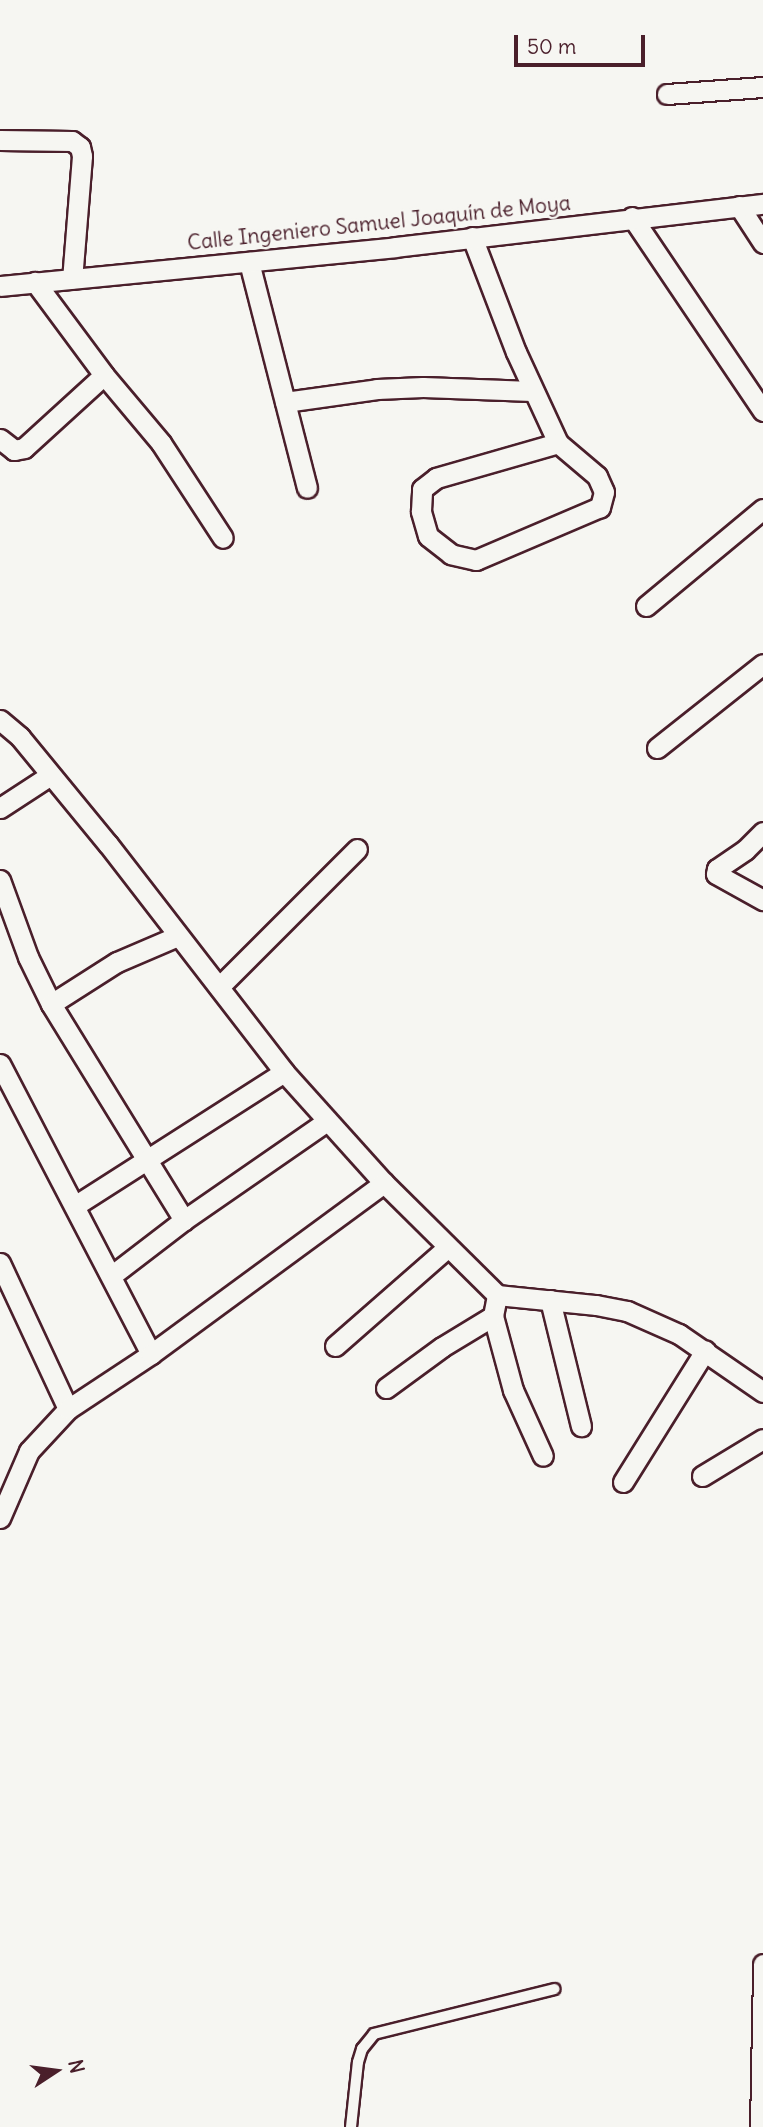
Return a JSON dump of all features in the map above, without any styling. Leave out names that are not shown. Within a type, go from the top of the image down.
[{"type":"street","points":[[667,94],[763,87]]},
{"type":"street","points":[[0,140],[72,141],[80,147],[82,156],[72,279]]},
{"type":"street","name":"Calle Ingeniero Samuel Joaquín de Moya","points":[[1,282],[36,282],[249,262],[763,204]]},
{"type":"street","points":[[739,206],[763,243]]},
{"type":"street","points":[[632,217],[763,411]]},
{"type":"street","points":[[472,237],[532,391],[558,443],[597,476],[604,492],[600,507],[476,559],[451,554],[428,536],[421,511],[422,489],[436,478],[558,443]]},
{"type":"street","points":[[249,262],[307,488]]},
{"type":"street","points":[[36,282],[104,375],[161,443],[223,538]]},
{"type":"street","points":[[0,439],[14,450],[24,448],[104,375]]},
{"type":"street","points":[[285,402],[377,389],[423,387],[532,391]]},
{"type":"street","points":[[646,606],[763,509]]},
{"type":"street","points":[[657,748],[763,664]]},
{"type":"street","points":[[0,720],[20,737],[49,776],[108,844],[284,1072],[384,1184],[497,1296],[550,1300],[626,1311],[679,1334],[763,1392]]},
{"type":"street","points":[[0,808],[49,776]]},
{"type":"street","points":[[763,832],[745,850],[717,869],[716,874],[763,900]]},
{"type":"street","points":[[219,987],[357,849]]},
{"type":"street","points":[[0,880],[28,957],[51,1004],[184,1220]]},
{"type":"street","points":[[51,1004],[117,962],[178,936]]},
{"type":"street","points":[[0,1064],[76,1205],[151,1354]]},
{"type":"street","points":[[76,1205],[284,1072]]},
{"type":"street","points":[[111,1276],[184,1220],[327,1121]]},
{"type":"street","points":[[0,1518],[29,1451],[68,1409],[151,1354],[384,1184]]},
{"type":"street","points":[[335,1346],[448,1248]]},
{"type":"street","points":[[0,1263],[68,1409]]},
{"type":"street","points":[[497,1296],[493,1316],[513,1390],[543,1456]]},
{"type":"street","points":[[550,1300],[581,1426]]},
{"type":"street","points":[[386,1388],[442,1347],[493,1316]]},
{"type":"street","points":[[623,1482],[705,1351]]},
{"type":"street","points":[[702,1476],[763,1439]]},
{"type":"street","points":[[760,2127],[763,1964]]},
{"type":"lane","points":[[351,2127],[358,2062],[362,2049],[374,2034],[554,1989]]}]
